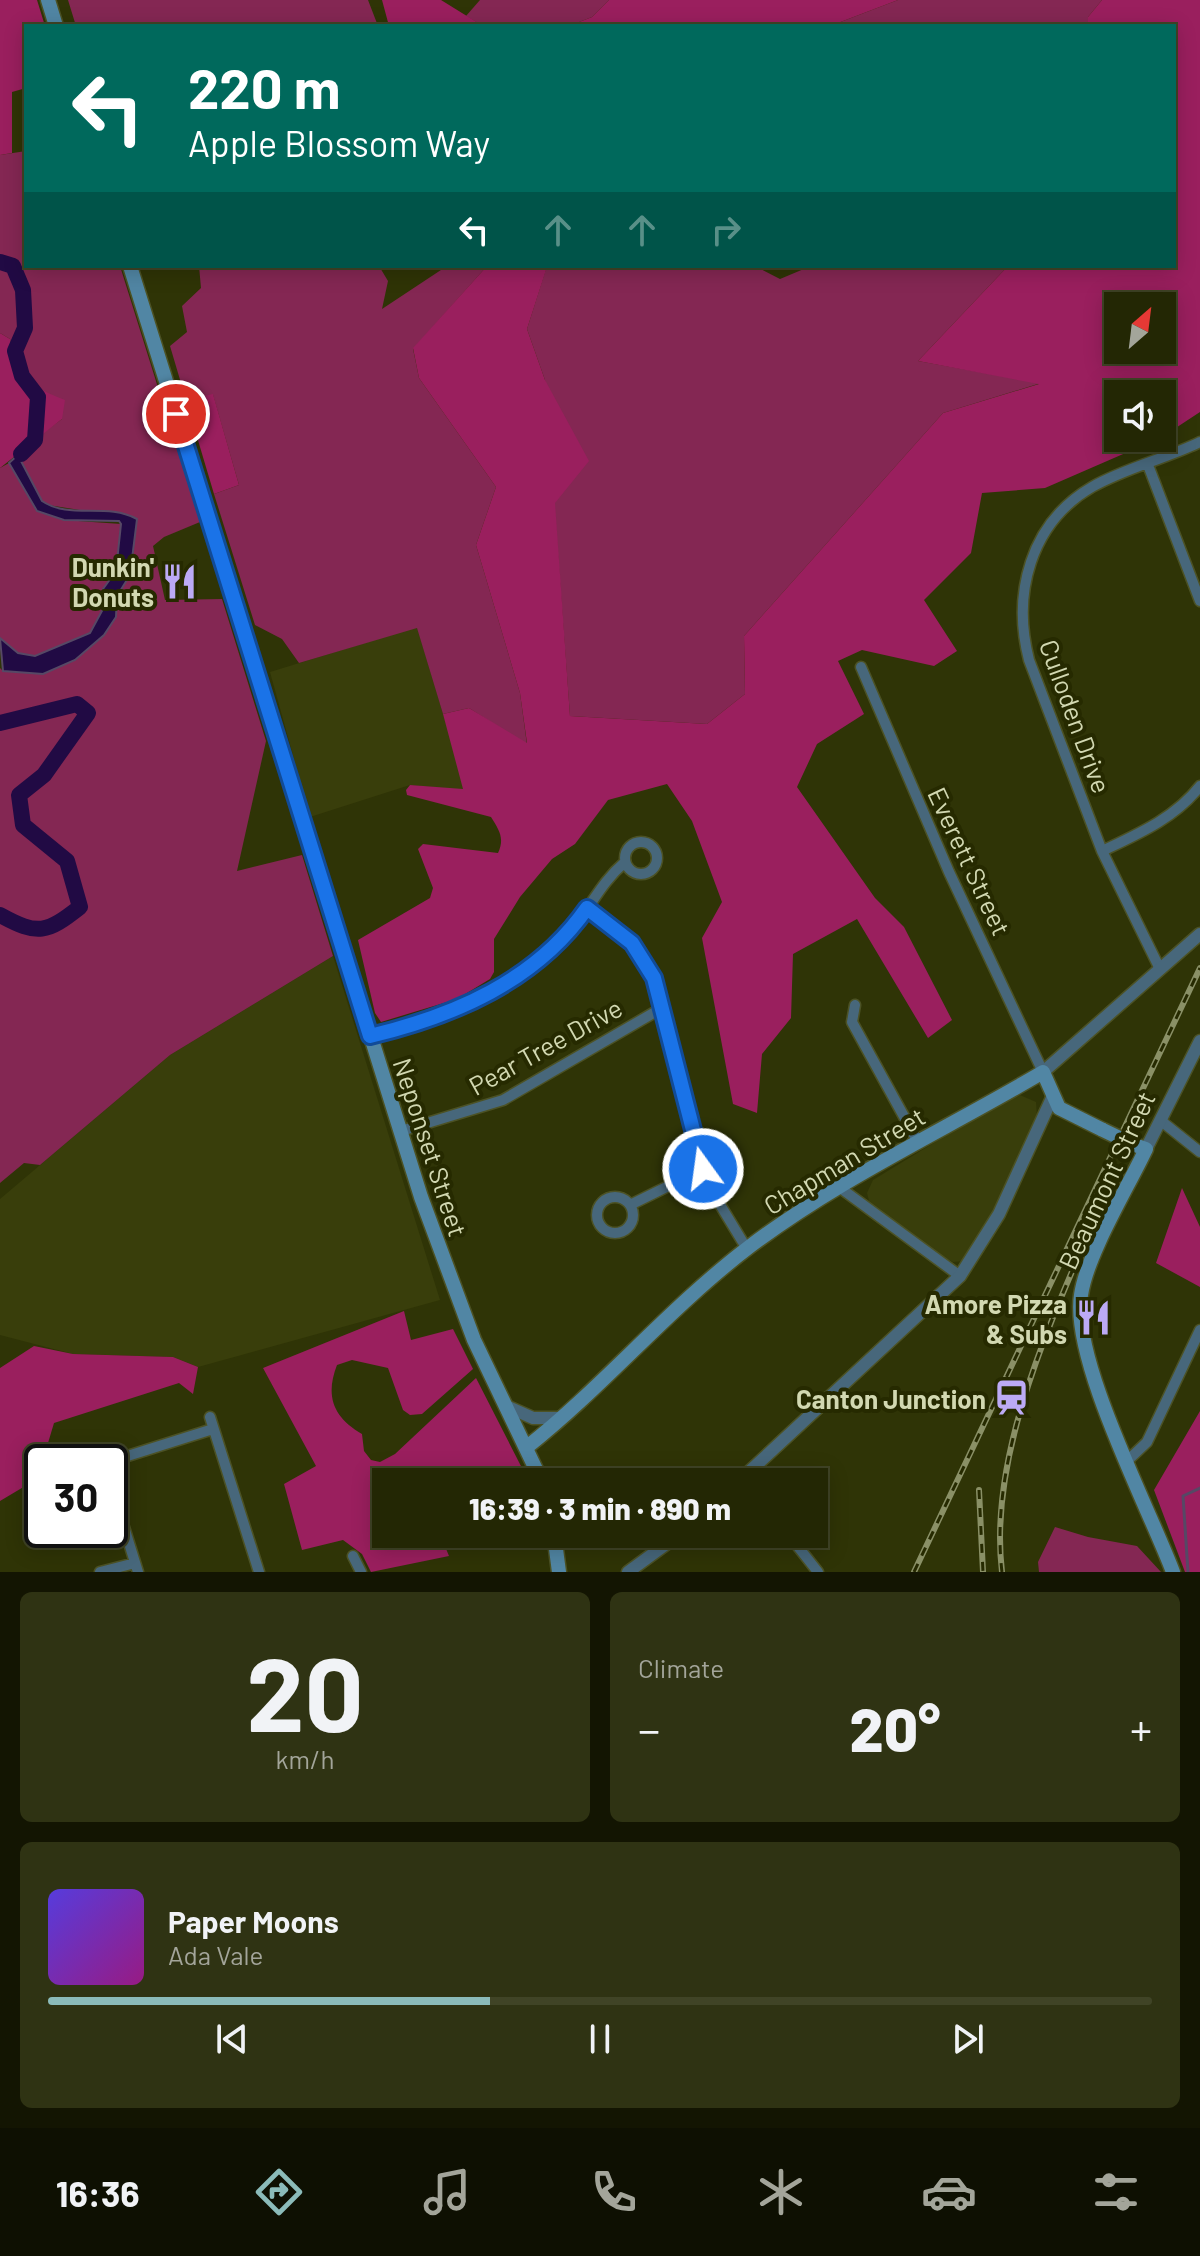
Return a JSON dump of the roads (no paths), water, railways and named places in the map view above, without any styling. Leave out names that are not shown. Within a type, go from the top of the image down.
[{"type":"main road","points":[[48,0],[55,24]]},
{"type":"main road","name":"Neponset Street","points":[[131,268],[370,1036],[451,1284],[536,1468]]},
{"type":"main road","points":[[1043,1072],[1052,1098],[1064,1111],[1139,1146]]},
{"type":"main road","name":"Chapman Street","points":[[527,1447],[665,1318],[747,1249],[839,1187],[1043,1072]]},
{"type":"main road","name":"Beaumont Street","points":[[1139,1146],[1083,1282],[1079,1309],[1083,1346],[1173,1572]]},
{"type":"main road","points":[[555,1548],[557,1571]]},
{"type":"street","name":"Culloden Drive","points":[[1159,967],[1102,851],[1029,660],[1022,631],[1021,600],[1029,565],[1054,520],[1091,488],[1200,442]]},
{"type":"street","points":[[1148,465],[1200,601]]},
{"type":"street","name":"Everett Street","points":[[861,667],[949,872],[1043,1072]]},
{"type":"street","points":[[1102,851],[1159,822],[1177,810],[1200,786]]},
{"type":"street","points":[[370,1036],[455,1012],[479,1000],[550,952],[587,908],[604,880],[625,862]]},
{"type":"street","points":[[587,908],[618,930],[646,961],[662,1008],[703,1169],[713,1193],[747,1249]]},
{"type":"street","name":"Chapman Street","points":[[1043,1072],[1200,934]]},
{"type":"street","points":[[855,1005],[852,1022],[918,1142]]},
{"type":"street","name":"Pear Tree Drive","points":[[401,1131],[503,1100],[662,1008]]},
{"type":"street","name":"Beaumont Street","points":[[1139,1146],[1160,1120],[1200,1041]]},
{"type":"street","points":[[756,1468],[960,1276],[999,1214],[1052,1098]]},
{"type":"street","points":[[1160,1120],[1200,1152]]},
{"type":"street","points":[[630,1205],[703,1169]]},
{"type":"street","points":[[839,1187],[960,1276]]},
{"type":"street","points":[[1127,1461],[1147,1442],[1200,1330]]},
{"type":"street","points":[[506,1406],[533,1418],[560,1418]]},
{"type":"street","points":[[210,1417],[259,1572]]},
{"type":"street","points":[[128,1456],[213,1429]]},
{"type":"street","points":[[100,1572],[136,1567],[128,1541]]},
{"type":"street","points":[[628,1572],[661,1548]]},
{"type":"street","points":[[799,1548],[818,1572]]},
{"type":"street","points":[[353,1556],[361,1572]]},
{"type":"waterway","points":[[0,262],[13,266],[23,290],[25,328],[15,351],[22,376],[38,397],[35,440],[21,454]]},
{"type":"waterway","points":[[0,723],[77,704],[88,713],[44,775],[19,795],[23,825],[67,861],[80,907],[59,922],[42,929],[33,929],[0,915]]},
{"type":"waterway","points":[[1188,1572],[1183,1496],[1200,1488]]},
{"type":"railway","points":[[914,1572],[1200,968]]},
{"type":"railway","points":[[1002,1572],[1000,1528],[1004,1483],[1013,1437],[1042,1346],[1095,1218]]},
{"type":"railway","points":[[979,1490],[983,1572]]},
{"type":"place","name":"Dunkin' Donuts","points":[[180,581]]},
{"type":"place","name":"Amore Pizza & Subs","points":[[1093,1318]]},
{"type":"place","name":"Canton Junction","points":[[1012,1398]]}]
